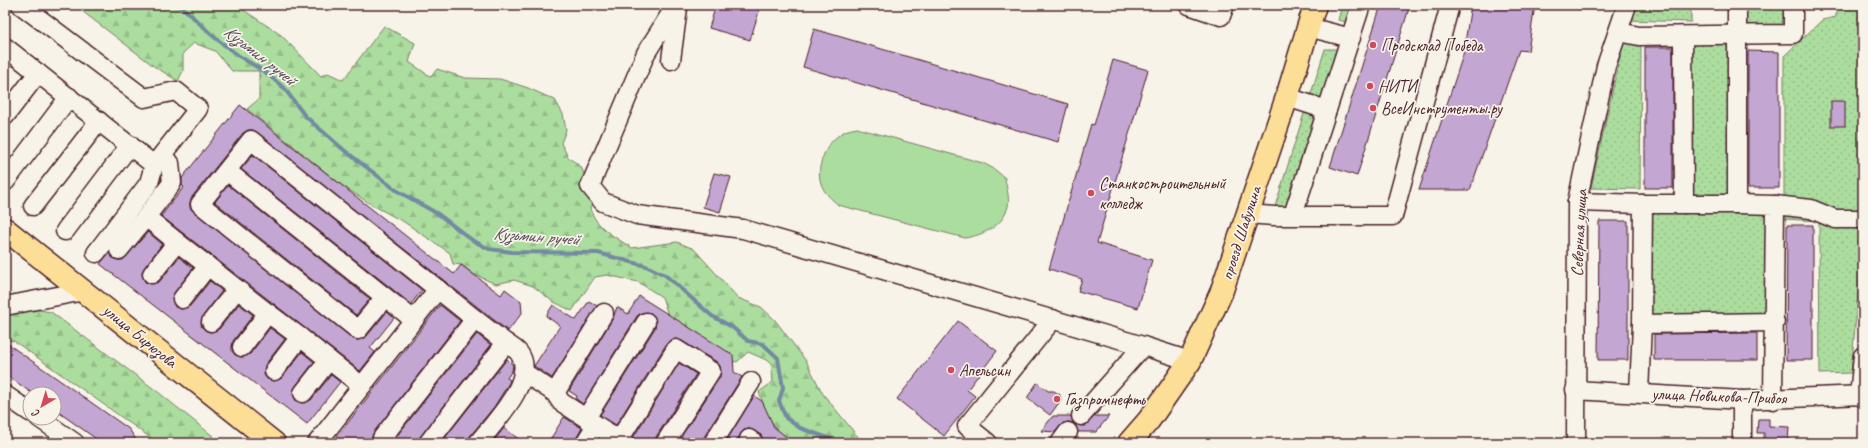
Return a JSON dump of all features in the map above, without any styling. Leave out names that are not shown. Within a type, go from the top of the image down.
[{"type":"main road","name":"проезд Шабулина","points":[[1129,443],[1149,420],[1190,361],[1221,293],[1287,97],[1315,5]]},
{"type":"main road","name":"улица Бирюзова","points":[[5,229],[274,443]]},
{"type":"street","points":[[20,5],[144,98],[176,92],[198,109],[149,183],[96,253]]},
{"type":"street","points":[[671,60],[677,5]]},
{"type":"street","points":[[677,5],[646,53],[590,186],[603,202],[637,215],[743,229],[1053,319],[1190,361]]},
{"type":"street","points":[[1189,5],[1221,16],[1225,5]]},
{"type":"street","points":[[1293,215],[1361,5]]},
{"type":"street","points":[[1247,214],[1393,216],[1450,5]]},
{"type":"street","name":"Северная улица","points":[[1576,443],[1575,390],[1577,202],[1606,66],[1619,32],[1627,5]]},
{"type":"street","points":[[1737,5],[1737,204]]},
{"type":"street","points":[[1619,32],[1639,36],[1737,36],[1793,34],[1793,5]]},
{"type":"street","points":[[1308,27],[1351,38]]},
{"type":"street","points":[[1683,36],[1684,204]]},
{"type":"street","points":[[6,50],[38,73],[130,145],[162,164],[172,184],[119,250]]},
{"type":"street","points":[[5,116],[38,73]]},
{"type":"street","points":[[5,182],[69,97]]},
{"type":"street","points":[[1287,97],[1327,110]]},
{"type":"street","points":[[33,206],[99,121]]},
{"type":"street","points":[[385,297],[358,330],[200,204],[251,140],[519,353],[524,369],[513,398],[478,443]]},
{"type":"street","points":[[65,231],[130,145]]},
{"type":"street","points":[[227,171],[414,320]]},
{"type":"street","points":[[1577,202],[1775,205],[1811,209],[1835,219],[1863,219]]},
{"type":"street","points":[[1639,393],[1642,324],[1643,204]]},
{"type":"street","points":[[1773,400],[1775,205]]},
{"type":"street","points":[[146,217],[362,386]]},
{"type":"street","points":[[152,274],[177,242]]},
{"type":"street","points":[[182,299],[208,266]]},
{"type":"street","points":[[211,322],[237,289]]},
{"type":"street","points":[[317,443],[438,289]]},
{"type":"street","points":[[5,306],[84,291]]},
{"type":"street","points":[[242,347],[268,313]]},
{"type":"street","points":[[555,393],[604,313]]},
{"type":"street","points":[[388,443],[382,438],[475,319]]},
{"type":"street","points":[[988,443],[967,426],[1053,319]]},
{"type":"street","points":[[585,443],[591,422],[646,322]]},
{"type":"street","points":[[1642,324],[1775,322]]},
{"type":"street","points":[[274,371],[300,338]]},
{"type":"street","points":[[428,443],[506,343]]},
{"type":"street","points":[[1082,416],[1143,346]]},
{"type":"street","points":[[523,372],[555,393],[561,402],[620,442],[676,349],[710,370],[665,443]]},
{"type":"street","points":[[1861,396],[1863,356]]},
{"type":"street","points":[[303,393],[329,360]]},
{"type":"street","points":[[713,443],[751,382]]},
{"type":"street","name":"улица Новикова-Прибоя","points":[[1575,390],[1742,400],[1861,396]]},
{"type":"street","points":[[5,395],[22,407]]},
{"type":"street","points":[[1742,400],[1742,443]]},
{"type":"street","points":[[51,426],[75,443]]},
{"type":"green space","points":[[74,5],[236,5],[281,35],[321,76],[328,73],[343,80],[384,26],[415,43],[409,62],[431,77],[437,69],[465,78],[500,79],[528,88],[555,100],[563,114],[566,130],[561,143],[568,157],[581,167],[595,198],[590,208],[601,227],[632,248],[677,242],[694,249],[738,298],[761,307],[775,320],[806,361],[823,394],[863,443],[826,444],[797,442],[779,432],[770,420],[759,392],[773,382],[771,362],[748,352],[737,362],[733,361],[668,315],[662,297],[638,282],[607,275],[595,277],[572,311],[552,301],[533,286],[514,280],[496,284],[473,274],[462,265],[453,264],[450,253],[404,222],[372,205],[343,186],[247,109],[259,99],[259,71],[232,71],[215,51],[194,43],[183,53],[183,71],[178,81],[155,67]]},
{"type":"green space","points":[[1342,5],[1356,5],[1351,23],[1338,20]]},
{"type":"green space","points":[[1631,5],[1691,5],[1691,22],[1628,20]]},
{"type":"green space","points":[[1742,5],[1787,5],[1788,30],[1742,30]]},
{"type":"green space","points":[[1836,5],[1863,5],[1863,233],[1851,373],[1820,374],[1819,221],[1784,219],[1784,56],[1822,20],[1836,17]]},
{"type":"green space","points":[[1692,40],[1731,41],[1732,199],[1691,199]]},
{"type":"green space","points":[[1623,43],[1641,44],[1640,189],[1591,188]]},
{"type":"green space","points":[[1325,49],[1340,49],[1323,104],[1309,100]]},
{"type":"green space","points":[[1306,107],[1321,111],[1288,212],[1273,213]]},
{"type":"green space","points":[[857,128],[983,163],[994,169],[1005,178],[1009,199],[1006,213],[992,228],[979,235],[965,238],[838,205],[823,189],[820,179],[821,164],[823,156],[836,137],[845,131]]},
{"type":"green space","points":[[1649,210],[1769,211],[1769,317],[1648,319]]},
{"type":"green space","points":[[34,309],[51,312],[158,392],[214,437],[213,443],[158,443],[14,341],[5,339],[5,313]]},
{"type":"building","points":[[716,5],[761,5],[750,40],[709,28]]},
{"type":"building","name":"НИТИ","points":[[1381,5],[1410,5],[1357,176],[1330,167]]},
{"type":"building","points":[[1471,5],[1535,5],[1528,51],[1519,50],[1470,190],[1419,190],[1463,55]]},
{"type":"building","points":[[814,29],[1068,104],[1058,142],[803,67]]},
{"type":"building","points":[[1645,47],[1673,47],[1673,188],[1645,188]]},
{"type":"building","points":[[1748,51],[1779,52],[1779,188],[1748,188]]},
{"type":"building","points":[[1113,60],[1148,70],[1097,243],[1152,260],[1138,308],[1078,291],[1082,279],[1049,269],[1091,124],[1094,125]]},
{"type":"building","points":[[1831,101],[1845,101],[1845,126],[1831,126]]},
{"type":"building","points":[[240,105],[454,274],[461,265],[501,295],[505,289],[521,301],[522,313],[508,331],[253,130],[248,130],[243,133],[192,197],[190,208],[352,338],[357,340],[366,337],[387,312],[394,318],[370,348],[375,352],[360,371],[161,216],[184,187],[182,185],[182,178]]},
{"type":"building","points":[[253,155],[422,290],[411,304],[241,169]]},
{"type":"building","points":[[714,173],[731,177],[720,212],[703,207]]},
{"type":"building","points":[[228,185],[370,299],[356,315],[215,202]]},
{"type":"building","points":[[1599,221],[1628,221],[1628,360],[1598,360]]},
{"type":"building","points":[[1787,225],[1813,225],[1813,360],[1786,360]]},
{"type":"building","points":[[148,232],[162,244],[144,268],[142,273],[145,282],[151,284],[160,281],[179,257],[193,268],[174,293],[172,298],[175,307],[181,309],[190,306],[210,281],[222,291],[203,316],[201,326],[205,330],[210,332],[219,329],[239,304],[253,315],[233,341],[232,351],[235,355],[241,357],[250,354],[270,328],[285,339],[265,365],[264,375],[267,379],[273,381],[282,378],[302,352],[314,362],[295,387],[293,392],[296,401],[302,403],[311,400],[331,375],[340,382],[307,424],[100,264],[109,253],[113,258],[123,260]]},
{"type":"building","points":[[639,296],[733,355],[734,372],[742,377],[704,437],[703,443],[677,443],[720,377],[720,366],[717,362],[677,339],[671,340],[667,343],[616,425],[600,415],[655,328],[655,317],[651,313],[641,313],[637,316],[583,404],[576,399],[577,396],[569,391],[613,318],[617,307],[628,314]]},
{"type":"building","points":[[589,301],[597,306],[552,378],[534,366],[560,326],[546,316],[553,305],[576,320]]},
{"type":"building","points":[[440,305],[460,321],[374,432],[372,437],[373,443],[332,443]]},
{"type":"building","name":"Апельсин","points":[[958,321],[997,351],[967,390],[975,396],[944,436],[897,399]]},
{"type":"building","points":[[1757,333],[1757,360],[1654,360],[1654,334]]},
{"type":"building","points":[[477,334],[491,345],[420,437],[418,443],[398,443],[396,437]]},
{"type":"building","points":[[5,342],[129,429],[138,443],[102,443],[62,415],[62,386],[22,386],[5,374]]},
{"type":"building","points":[[507,359],[513,365],[512,371],[507,378],[510,380],[509,383],[494,407],[470,436],[468,443],[441,443]]},
{"type":"building","points":[[679,363],[696,374],[656,437],[655,443],[636,443],[633,438]]},
{"type":"building","points":[[1037,383],[1048,391],[1054,391],[1060,395],[1061,400],[1050,415],[1027,398]]},
{"type":"building","points":[[754,396],[762,401],[774,427],[794,443],[764,443],[761,435],[750,429],[745,429],[741,433],[739,443],[725,443]]},
{"type":"building","points":[[1053,416],[1071,416],[1074,423],[1063,423],[1055,432],[1041,431]]},
{"type":"building","points":[[1095,416],[1109,416],[1096,432],[1078,432],[1075,424],[1085,426]]},
{"type":"building","points":[[564,417],[582,428],[575,443],[548,443]]},
{"type":"building","points":[[1758,419],[1769,419],[1769,426],[1789,427],[1788,443],[1764,443],[1764,433],[1757,433]]},
{"type":"building","points":[[504,428],[524,443],[492,443]]},
{"type":"waterway","name":"Кузьмин ручей","points":[[180,5],[214,37],[239,56],[265,72],[284,88],[305,116],[344,150],[396,190],[438,214],[472,240],[489,249],[512,252],[598,253],[646,266],[665,275],[712,316],[732,327],[748,341],[763,344],[778,358],[783,388],[779,401],[786,418],[800,428],[831,439],[834,443]]},
{"type":"place","name":"Продсклад Победа","points":[[1373,45]]},
{"type":"place","name":"НИТИ","points":[[1370,86]]},
{"type":"place","name":"ВсеИнструменты.ру","points":[[1373,108]]},
{"type":"place","name":"Станкостроительный колледж","points":[[1091,193]]},
{"type":"place","name":"Апельсин","points":[[951,370]]},
{"type":"place","name":"Газпромнефть","points":[[1057,399]]}]
